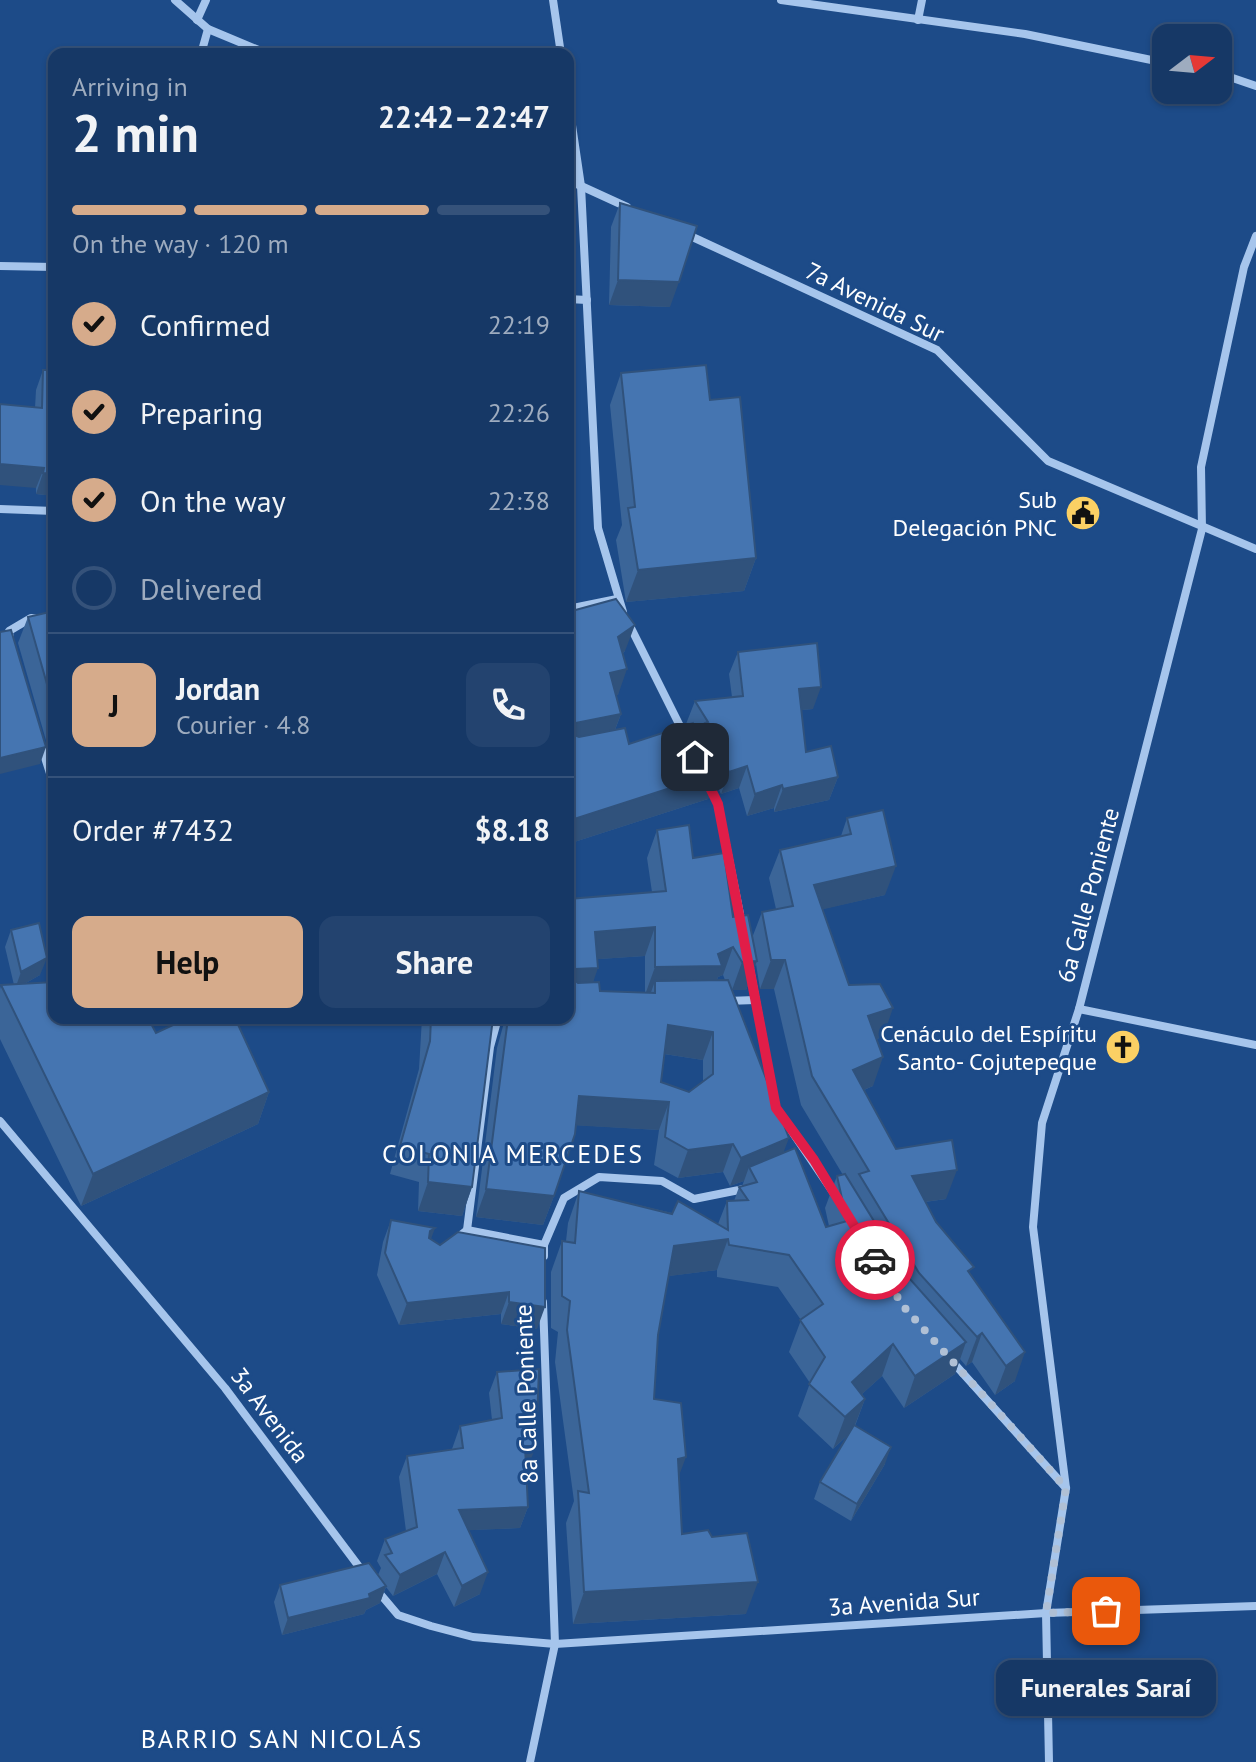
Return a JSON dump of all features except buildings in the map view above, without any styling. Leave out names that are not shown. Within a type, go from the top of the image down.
[{"type":"street","points":[[175,0],[208,29],[254,48]]},
{"type":"street","points":[[197,20],[206,0]]},
{"type":"street","points":[[553,0],[560,48]]},
{"type":"street","points":[[781,0],[1025,34],[1152,60]]},
{"type":"street","points":[[918,20],[922,0]]},
{"type":"street","points":[[203,48],[208,29]]},
{"type":"street","points":[[1232,78],[1256,86]]},
{"type":"street","points":[[574,139],[581,186],[598,528],[617,599],[690,748]]},
{"type":"street","points":[[574,183],[639,213]]},
{"type":"street","name":"7a Avenida Sur","points":[[683,233],[937,350],[1048,461],[1202,529],[1256,549]]},
{"type":"street","name":"6a Calle Poniente","points":[[1049,1762],[1046,1613],[1066,1488],[1033,1227],[1042,1123],[1079,1009],[1202,529],[1201,467],[1244,267],[1256,236]]},
{"type":"street","points":[[0,266],[48,267]]},
{"type":"street","points":[[574,299],[587,300]]},
{"type":"street","points":[[0,509],[48,511]]},
{"type":"street","points":[[574,608],[617,599]]},
{"type":"street","points":[[13,653],[9,631],[31,618],[48,619]]},
{"type":"street","points":[[37,732],[48,767]]},
{"type":"street","points":[[669,736],[684,733]]},
{"type":"street","points":[[704,776],[718,804],[744,933]]},
{"type":"street","points":[[748,960],[776,1108],[814,1160],[846,1213]]},
{"type":"street","points":[[724,1001],[755,1000]]},
{"type":"street","points":[[1079,1009],[1256,1045]]},
{"type":"street","points":[[444,1250],[467,1230],[490,1047],[496,1024]]},
{"type":"street","name":"3a Avenida","points":[[0,1121],[225,1388],[398,1615],[473,1637],[555,1644]]},
{"type":"street","points":[[800,1166],[814,1160]]},
{"type":"street","name":"8a Calle Poniente","points":[[544,1272],[544,1245],[564,1198],[599,1177],[662,1181],[694,1199],[732,1193],[760,1182]]},
{"type":"street","points":[[467,1230],[544,1245]]},
{"type":"street","name":"8a Calle Poniente","points":[[530,1762],[555,1644],[543,1286]]},
{"type":"street","points":[[943,1351],[1066,1488]]},
{"type":"street","name":"3a Avenida Sur","points":[[555,1644],[1046,1613],[1256,1606]]},
{"type":"way so far","points":[[875,1260],[903,1306],[1066,1488],[1046,1613],[1106,1611]]},
{"type":"place","name":"Sub Delegación PNC","points":[[1083,513]]},
{"type":"place","name":"Cenáculo del Espíritu Santo- Cojutepeque","points":[[1123,1047]]},
{"type":"place","name":"Funerales Saraí","points":[[1106,1611]]},
{"type":"district","name":"COLONIA MERCEDES","points":[[513,1153]]},
{"type":"district","name":"BARRIO SAN NICOLÁS","points":[[282,1738]]},
{"type":"route","points":[[695,757],[718,804],[776,1108],[814,1160],[875,1260]]}]
